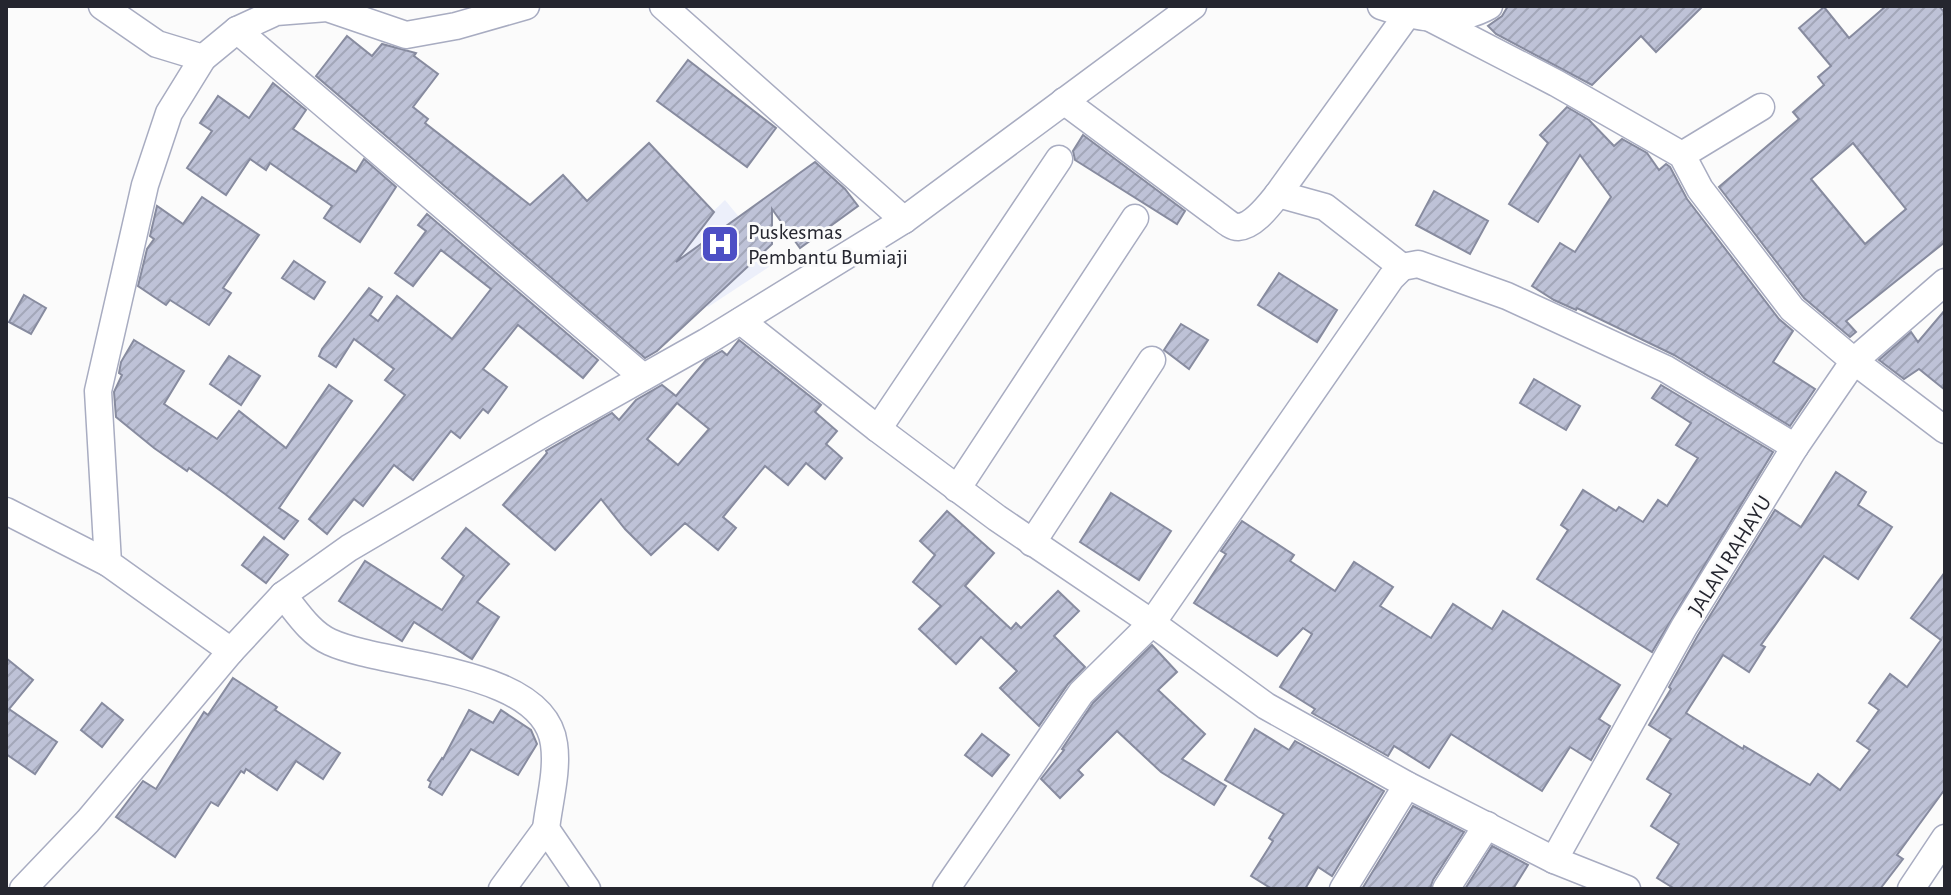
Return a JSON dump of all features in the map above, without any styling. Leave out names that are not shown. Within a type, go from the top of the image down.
[{"type":"street","points":[[102,6],[157,44],[203,58]]},
{"type":"street","points":[[108,563],[98,391],[145,185],[169,113],[203,58],[237,30],[276,12],[327,8],[406,35],[456,26],[525,6]]},
{"type":"street","points":[[663,6],[904,220]]},
{"type":"street","points":[[23,889],[88,821],[231,651],[283,595],[349,548],[741,321],[904,220],[1193,6]]},
{"type":"street","points":[[1381,6],[1419,17],[1556,83],[1682,155],[1700,189],[1792,309],[1945,430]]},
{"type":"street","points":[[1064,101],[1235,227],[1241,227],[1256,218],[1278,194],[1419,17],[1473,15],[1489,6]]},
{"type":"street","points":[[237,30],[643,377]]},
{"type":"street","points":[[1682,155],[1761,107]]},
{"type":"street","points":[[878,429],[1059,159]]},
{"type":"street","points":[[1278,194],[1325,207],[1402,267]]},
{"type":"street","points":[[957,489],[1135,218]]},
{"type":"street","points":[[946,889],[1081,693],[1152,623],[1391,278],[1402,267],[1418,264],[1507,296],[1666,369],[1795,447]]},
{"type":"street","name":"JALAN RAHAYU","points":[[1554,860],[1684,627],[1795,447],[1854,361],[1945,282]]},
{"type":"street","points":[[741,321],[957,489],[1152,623],[1266,706],[1407,785],[1554,860],[1627,889]]},
{"type":"street","points":[[1032,543],[1152,360]]},
{"type":"street","points":[[6,511],[108,563],[231,651]]},
{"type":"street","points":[[283,595],[309,627],[327,641],[371,656],[450,671],[509,690],[523,697],[537,712],[554,740],[555,760],[546,829],[502,889]]},
{"type":"street","points":[[1343,889],[1407,785]]},
{"type":"street","points":[[1446,889],[1487,825]]},
{"type":"street","points":[[546,829],[587,889]]},
{"type":"street","points":[[1911,889],[1945,838]]},
{"type":"shaded area","name":"Puskesmas Pembantu Bumiaji","points":[[725,200],[772,257],[772,265],[708,307],[667,256]]},
{"type":"building","points":[[1508,6],[1703,6],[1656,52],[1641,36],[1592,85],[1496,34],[1488,26],[1502,16]]},
{"type":"building","points":[[1886,6],[1939,6],[1945,13],[1945,242],[1846,321],[1856,332],[1850,337],[1804,298],[1719,187],[1799,119],[1793,112],[1824,85],[1818,77],[1831,66],[1799,28],[1824,7],[1849,38]],"holes":[[[1853,143],[1906,209],[1865,244],[1811,179]]]},
{"type":"building","points":[[347,36],[372,56],[382,44],[416,53],[414,56],[438,74],[413,107],[428,119],[425,123],[530,205],[563,175],[587,201],[649,143],[714,212],[676,262],[815,162],[845,189],[858,206],[800,248],[772,209],[772,244],[657,351],[645,358],[316,76]]},
{"type":"building","points":[[688,60],[776,128],[747,167],[657,101]]},
{"type":"building","points":[[273,83],[306,110],[293,129],[356,172],[364,159],[396,187],[360,242],[324,218],[332,206],[270,163],[266,170],[250,159],[226,195],[187,168],[212,131],[200,123],[218,96],[249,118]]},
{"type":"building","points":[[1567,107],[1589,120],[1614,146],[1622,139],[1647,153],[1659,170],[1666,164],[1670,167],[1687,199],[1779,319],[1793,331],[1773,362],[1815,389],[1790,426],[1674,355],[1554,300],[1532,286],[1560,243],[1575,252],[1611,197],[1580,155],[1538,222],[1509,204],[1548,143],[1540,135]]},
{"type":"building","points":[[1083,135],[1185,211],[1177,224],[1075,160],[1073,151]]},
{"type":"building","points":[[1434,191],[1488,221],[1470,254],[1416,225]]},
{"type":"building","points":[[202,197],[259,235],[223,288],[231,293],[209,325],[170,300],[166,305],[138,286],[147,249],[154,239],[150,236],[157,206],[183,224]]},
{"type":"building","points":[[427,214],[598,360],[583,378],[518,325],[483,369],[507,387],[488,413],[483,409],[460,438],[451,431],[413,480],[394,465],[363,506],[354,499],[327,534],[309,519],[405,395],[385,380],[394,369],[354,339],[336,367],[319,356],[322,349],[369,288],[382,297],[370,315],[378,321],[397,296],[452,339],[491,289],[441,250],[413,286],[395,273],[426,231],[418,225]]},
{"type":"building","points":[[294,261],[325,282],[314,299],[282,278]]},
{"type":"building","points":[[1279,273],[1337,310],[1317,342],[1258,305]]},
{"type":"building","points":[[24,295],[46,308],[31,334],[9,322]]},
{"type":"building","points":[[1945,310],[1945,390],[1919,369],[1904,379],[1879,360],[1911,332],[1918,342]]},
{"type":"building","points":[[1181,324],[1208,340],[1189,369],[1164,350]]},
{"type":"building","points":[[134,340],[184,371],[164,404],[217,439],[239,411],[286,448],[329,385],[352,401],[279,508],[298,521],[284,539],[189,468],[187,471],[154,448],[116,417],[114,392],[122,375],[119,373],[121,362]]},
{"type":"building","points":[[739,340],[821,405],[815,412],[837,431],[826,444],[842,458],[825,479],[806,463],[788,485],[765,466],[723,517],[736,528],[718,550],[685,523],[651,555],[601,499],[555,550],[503,505],[546,451],[612,413],[619,420],[636,400],[662,385],[676,396],[706,360],[722,351],[727,355]],"holes":[[[677,403],[709,429],[678,465],[647,439]]]},
{"type":"building","points":[[229,356],[260,376],[241,405],[210,384]]},
{"type":"building","points":[[1534,379],[1580,406],[1566,430],[1520,403]]},
{"type":"building","points":[[1661,385],[1773,452],[1652,652],[1537,579],[1568,530],[1561,525],[1583,490],[1616,511],[1619,507],[1643,522],[1658,500],[1667,506],[1698,458],[1676,445],[1691,423],[1652,398]]},
{"type":"building","points":[[1836,472],[1866,492],[1858,505],[1892,527],[1858,579],[1824,556],[1761,645],[1765,647],[1749,672],[1723,655],[1686,713],[1743,749],[1744,746],[1810,785],[1818,774],[1840,790],[1870,750],[1857,741],[1879,710],[1869,703],[1890,674],[1907,687],[1941,640],[1911,618],[1945,572],[1945,789],[1897,855],[1903,859],[1880,889],[1675,889],[1657,878],[1679,844],[1651,826],[1671,794],[1647,779],[1671,739],[1649,725],[1698,635],[1775,510],[1801,527]]},
{"type":"building","points":[[1111,493],[1171,531],[1139,580],[1080,542]]},
{"type":"building","points":[[947,511],[994,553],[965,586],[1011,629],[1016,623],[1021,628],[1058,591],[1079,611],[1054,636],[1085,667],[1068,684],[1039,726],[1000,688],[1017,671],[981,637],[956,664],[919,629],[941,606],[913,582],[935,555],[920,541]]},
{"type":"building","points":[[1242,521],[1294,555],[1290,561],[1335,591],[1354,562],[1393,587],[1380,606],[1431,638],[1453,604],[1492,629],[1503,611],[1620,685],[1599,719],[1610,726],[1591,760],[1570,747],[1542,791],[1451,734],[1429,768],[1394,746],[1388,756],[1312,713],[1315,709],[1280,687],[1312,634],[1303,628],[1277,656],[1194,603],[1226,554],[1221,551]]},
{"type":"building","points":[[466,528],[509,564],[477,602],[499,617],[472,659],[414,622],[402,641],[339,601],[365,561],[442,610],[464,576],[442,558]]},
{"type":"building","points":[[264,537],[288,555],[266,583],[242,565]]},
{"type":"building","points":[[1152,645],[1177,672],[1158,690],[1205,734],[1182,759],[1226,786],[1214,805],[1161,772],[1117,731],[1078,770],[1083,775],[1060,798],[1041,779],[1064,750],[1093,703]]},
{"type":"building","points":[[6,658],[33,680],[9,709],[57,742],[35,774],[6,754]]},
{"type":"building","points":[[233,678],[340,753],[323,779],[296,761],[277,790],[246,769],[244,773],[241,771],[218,806],[211,802],[175,857],[116,817],[143,781],[156,789],[204,712],[208,715]]},
{"type":"building","points":[[102,703],[123,720],[102,747],[81,730]]},
{"type":"building","points":[[469,710],[493,723],[501,710],[531,730],[537,744],[518,775],[471,749],[442,795],[429,787],[431,782],[428,780]]},
{"type":"building","points":[[1255,729],[1289,750],[1295,741],[1384,791],[1332,876],[1318,867],[1305,889],[1272,889],[1251,876],[1273,841],[1269,838],[1284,814],[1225,780]]},
{"type":"building","points":[[982,734],[1009,755],[992,776],[965,755]]},
{"type":"building","points":[[1413,806],[1464,832],[1430,889],[1362,889]]},
{"type":"building","points":[[1492,846],[1528,865],[1513,889],[1465,889]]},
{"type":"place","name":"Puskesmas Pembantu Bumiaji","points":[[720,244]]}]
